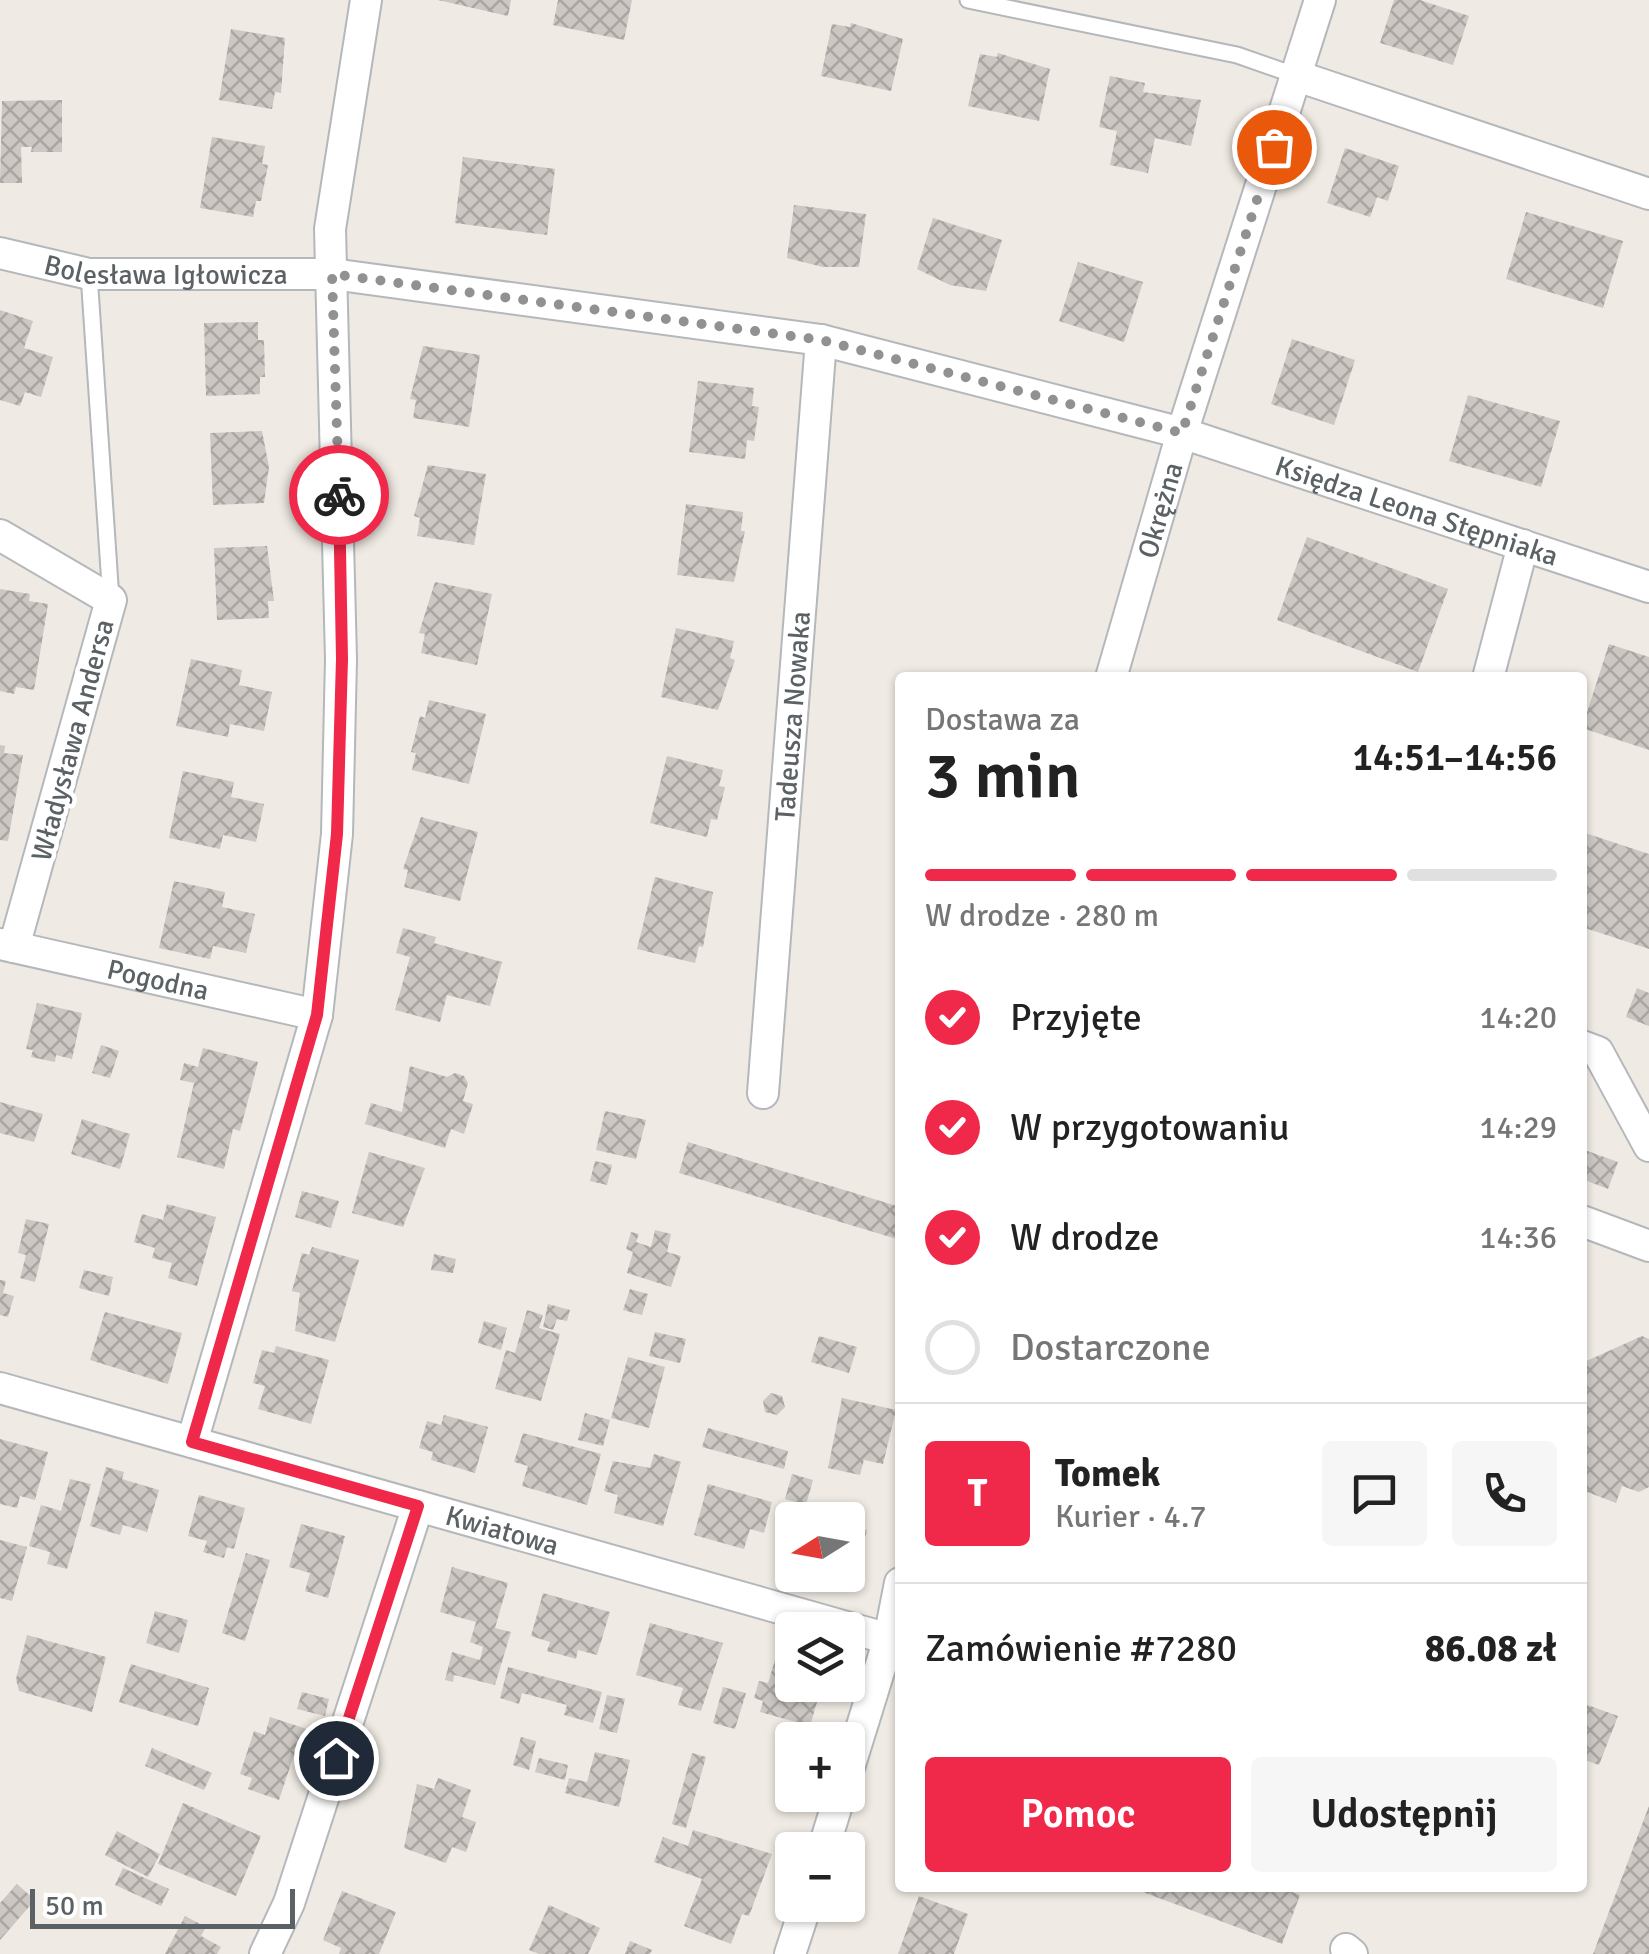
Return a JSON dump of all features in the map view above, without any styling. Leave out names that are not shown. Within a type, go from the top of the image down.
[{"type":"street","points":[[192,1442],[317,1015],[337,834],[342,659],[330,228],[366,0]]},
{"type":"street","name":"Okrężna","points":[[1113,672],[1182,433],[1320,0]]},
{"type":"street","points":[[1297,76],[1649,194]]},
{"type":"street","name":"Bolesława Igłowicza","points":[[0,253],[88,274],[332,274],[821,340]]},
{"type":"street","name":"Księdza Leona Stępniaka","points":[[821,340],[1182,433],[1649,587]]},
{"type":"street","name":"Tadeusza Nowaka","points":[[762,1092],[821,340]]},
{"type":"street","name":"Władysława Andersa","points":[[0,534],[110,600],[7,945]]},
{"type":"street","points":[[1490,672],[1524,546]]},
{"type":"street","name":"Pogodna","points":[[7,945],[317,1015]]},
{"type":"street","points":[[1587,1048],[1598,1052],[1649,1146]]},
{"type":"street","points":[[1587,1224],[1649,1246]]},
{"type":"street","name":"Kwiatowa","points":[[0,1388],[894,1640]]},
{"type":"street","points":[[264,1954],[290,1903],[418,1506]]},
{"type":"street","points":[[865,1723],[894,1640]]},
{"type":"street","points":[[790,1954],[800,1922]]},
{"type":"lane","points":[[968,0],[1237,55],[1297,76]]},
{"type":"lane","points":[[88,274],[110,600]]},
{"type":"building","points":[[438,0],[511,0],[508,16]]},
{"type":"building","points":[[558,0],[632,0],[624,40],[553,25]]},
{"type":"building","points":[[1394,0],[1420,0],[1469,16],[1453,65],[1380,43]]},
{"type":"building","points":[[851,23],[903,39],[891,91],[821,76],[832,24],[850,27]]},
{"type":"building","points":[[231,29],[285,38],[281,93],[275,92],[272,109],[219,100]]},
{"type":"building","points":[[998,53],[1050,69],[1039,121],[968,106],[980,54],[997,57]]},
{"type":"building","points":[[1110,76],[1145,83],[1143,92],[1201,100],[1191,146],[1155,138],[1148,173],[1110,165],[1117,131],[1099,127]]},
{"type":"building","points":[[62,100],[62,152],[31,152],[32,147],[21,147],[22,183],[0,183],[2,101]]},
{"type":"building","points":[[212,137],[265,146],[262,164],[268,165],[261,201],[256,201],[253,217],[200,208]]},
{"type":"building","points":[[1345,148],[1399,166],[1388,201],[1377,197],[1370,217],[1327,203]]},
{"type":"building","points":[[463,157],[555,169],[547,235],[455,223]]},
{"type":"building","points":[[794,205],[866,214],[859,267],[823,267],[787,258]]},
{"type":"building","points":[[1526,212],[1623,241],[1603,308],[1506,279]]},
{"type":"building","points":[[933,218],[1002,240],[986,291],[950,285],[917,269]]},
{"type":"building","points":[[1078,262],[1143,282],[1124,342],[1059,321]]},
{"type":"building","points":[[0,310],[33,321],[24,348],[53,357],[41,397],[25,392],[20,406],[0,400]]},
{"type":"building","points":[[258,322],[258,340],[264,340],[265,377],[260,377],[260,394],[206,396],[204,323]]},
{"type":"building","points":[[1292,339],[1355,360],[1334,425],[1271,404]]},
{"type":"building","points":[[423,346],[480,355],[469,427],[413,418],[416,400],[410,399]]},
{"type":"building","points":[[698,381],[754,388],[752,406],[759,407],[754,441],[747,440],[745,459],[689,452]]},
{"type":"building","points":[[1468,395],[1560,421],[1541,487],[1449,461]]},
{"type":"building","points":[[262,431],[269,467],[264,503],[213,505],[210,433]]},
{"type":"building","points":[[428,465],[486,474],[474,545],[417,536],[420,518],[414,516]]},
{"type":"building","points":[[686,504],[743,512],[741,531],[745,531],[734,582],[677,575]]},
{"type":"building","points":[[1307,537],[1448,589],[1418,672],[1277,620]]},
{"type":"building","points":[[267,546],[274,601],[268,601],[269,618],[217,620],[214,548]]},
{"type":"building","points":[[435,582],[492,594],[477,665],[421,653],[425,634],[419,633]]},
{"type":"building","points":[[0,589],[30,594],[29,601],[48,604],[34,690],[16,687],[14,694],[0,691]]},
{"type":"building","points":[[676,628],[734,641],[730,658],[735,660],[718,710],[661,697]]},
{"type":"building","points":[[1609,644],[1649,657],[1649,750],[1587,730],[1587,712]]},
{"type":"building","points":[[191,659],[242,670],[239,685],[272,692],[264,731],[230,724],[228,737],[176,726]]},
{"type":"building","points":[[429,700],[486,714],[469,784],[412,770],[416,753],[411,752],[420,716],[425,718]]},
{"type":"building","points":[[0,745],[5,746],[4,753],[23,755],[8,841],[0,840]]},
{"type":"building","points":[[667,756],[723,770],[719,786],[725,787],[717,820],[711,819],[707,837],[650,823]]},
{"type":"building","points":[[183,771],[234,782],[231,797],[264,804],[256,842],[223,835],[220,849],[169,838]]},
{"type":"building","points":[[421,817],[478,832],[460,901],[404,887],[408,870],[403,869]]},
{"type":"building","points":[[1587,834],[1649,854],[1649,949],[1587,929]]},
{"type":"building","points":[[655,877],[713,892],[703,947],[699,946],[695,963],[637,949]]},
{"type":"building","points":[[174,881],[225,892],[222,907],[255,914],[246,953],[213,946],[210,959],[159,948]]},
{"type":"building","points":[[403,928],[436,937],[434,943],[502,962],[490,1006],[447,995],[440,1022],[395,1010],[410,957],[396,953]]},
{"type":"building","points":[[1637,988],[1649,993],[1649,1026],[1626,1017]]},
{"type":"building","points":[[37,1003],[82,1013],[72,1059],[56,1055],[55,1062],[31,1057],[33,1050],[26,1049]]},
{"type":"building","points":[[101,1045],[119,1051],[110,1078],[92,1073]]},
{"type":"building","points":[[203,1048],[258,1062],[240,1131],[233,1129],[224,1169],[177,1157],[194,1083],[180,1080],[184,1063],[198,1067]]},
{"type":"building","points":[[410,1066],[447,1077],[455,1073],[464,1076],[468,1083],[463,1101],[473,1104],[464,1134],[451,1129],[445,1148],[365,1124],[371,1103],[402,1112]]},
{"type":"building","points":[[0,1102],[43,1114],[34,1142],[0,1133]]},
{"type":"building","points":[[605,1111],[646,1120],[636,1159],[596,1150]]},
{"type":"building","points":[[82,1119],[130,1134],[120,1169],[71,1154]]},
{"type":"building","points":[[688,1142],[895,1205],[895,1238],[679,1173]]},
{"type":"building","points":[[1587,1151],[1618,1162],[1608,1189],[1587,1181]]},
{"type":"building","points":[[369,1152],[425,1168],[403,1227],[352,1213]]},
{"type":"building","points":[[595,1161],[612,1165],[607,1185],[590,1181]]},
{"type":"building","points":[[302,1191],[339,1201],[331,1228],[295,1217]]},
{"type":"building","points":[[167,1204],[216,1217],[197,1286],[168,1278],[172,1263],[152,1258],[155,1248],[134,1242],[142,1214],[163,1220]]},
{"type":"building","points":[[26,1219],[49,1224],[35,1282],[20,1278],[26,1255],[18,1253]]},
{"type":"building","points":[[655,1230],[671,1234],[667,1252],[681,1256],[671,1287],[627,1273],[633,1252],[626,1249],[631,1232],[639,1234],[636,1242],[651,1247]]},
{"type":"building","points":[[312,1247],[359,1260],[335,1342],[295,1331],[300,1293],[292,1291],[302,1253],[309,1255]]},
{"type":"building","points":[[434,1254],[456,1259],[453,1273],[431,1270]]},
{"type":"building","points":[[84,1270],[113,1277],[109,1296],[79,1288]]},
{"type":"building","points":[[0,1280],[6,1281],[3,1293],[14,1296],[8,1317],[0,1315]]},
{"type":"building","points":[[630,1289],[648,1294],[642,1315],[623,1310]]},
{"type":"building","points":[[548,1304],[570,1310],[567,1321],[557,1319],[553,1330],[543,1327]]},
{"type":"building","points":[[527,1310],[543,1315],[539,1328],[560,1334],[541,1401],[495,1389],[506,1350],[515,1353]]},
{"type":"building","points":[[105,1312],[182,1333],[168,1384],[90,1360]]},
{"type":"building","points":[[484,1321],[507,1328],[501,1350],[478,1343]]},
{"type":"building","points":[[655,1332],[686,1339],[680,1363],[649,1356]]},
{"type":"building","points":[[819,1336],[857,1347],[849,1373],[811,1362]]},
{"type":"building","points":[[1642,1336],[1649,1339],[1649,1487],[1639,1492],[1622,1486],[1616,1503],[1587,1492],[1587,1361]]},
{"type":"building","points":[[276,1346],[329,1360],[311,1424],[258,1409],[265,1386],[253,1383],[262,1350],[274,1353]]},
{"type":"building","points":[[628,1357],[665,1367],[649,1428],[611,1418]]},
{"type":"building","points":[[771,1393],[782,1396],[785,1407],[777,1415],[765,1412],[763,1401]]},
{"type":"building","points":[[842,1398],[895,1410],[883,1464],[864,1460],[860,1475],[828,1468]]},
{"type":"building","points":[[585,1413],[610,1420],[603,1446],[578,1440]]},
{"type":"building","points":[[444,1415],[488,1427],[475,1473],[431,1460],[433,1452],[419,1448],[427,1421],[441,1425]]},
{"type":"building","points":[[708,1428],[788,1451],[784,1469],[702,1447]]},
{"type":"building","points":[[523,1433],[601,1454],[587,1505],[522,1486],[528,1466],[514,1462]]},
{"type":"building","points":[[0,1439],[48,1452],[35,1500],[20,1496],[17,1508],[0,1504]]},
{"type":"building","points":[[654,1454],[681,1462],[663,1526],[614,1513],[618,1495],[604,1491],[613,1461],[650,1468]]},
{"type":"building","points":[[106,1467],[124,1472],[122,1479],[159,1490],[147,1532],[123,1525],[120,1535],[90,1526]]},
{"type":"building","points":[[792,1474],[813,1480],[807,1502],[785,1499]]},
{"type":"building","points":[[70,1479],[91,1484],[67,1569],[47,1564],[50,1552],[29,1546],[41,1505],[61,1511]]},
{"type":"building","points":[[708,1484],[772,1502],[764,1533],[750,1529],[744,1549],[694,1535]]},
{"type":"building","points":[[199,1495],[245,1508],[234,1549],[227,1547],[224,1558],[203,1552],[207,1541],[188,1536]]},
{"type":"building","points":[[301,1524],[345,1536],[328,1598],[305,1591],[310,1573],[289,1567]]},
{"type":"building","points":[[0,1540],[27,1547],[12,1601],[0,1598]]},
{"type":"building","points":[[246,1553],[270,1560],[245,1641],[222,1633]]},
{"type":"building","points":[[452,1567],[508,1583],[495,1628],[511,1632],[495,1685],[454,1675],[453,1682],[445,1680],[452,1652],[480,1660],[483,1647],[470,1642],[476,1622],[440,1612]]},
{"type":"building","points":[[543,1593],[610,1612],[597,1655],[578,1650],[576,1659],[547,1651],[550,1642],[531,1636]]},
{"type":"building","points":[[155,1611],[188,1620],[179,1653],[146,1643]]},
{"type":"building","points":[[650,1623],[723,1643],[701,1711],[678,1705],[683,1688],[636,1675]]},
{"type":"building","points":[[27,1635],[106,1657],[92,1712],[19,1691],[16,1679]]},
{"type":"building","points":[[775,1660],[775,1702],[817,1702],[811,1722],[760,1712],[763,1701],[754,1698],[759,1681],[768,1683]]},
{"type":"building","points":[[131,1664],[209,1688],[198,1726],[119,1702]]},
{"type":"building","points":[[508,1667],[602,1692],[593,1723],[564,1715],[567,1705],[522,1693],[519,1704],[500,1698]]},
{"type":"building","points":[[723,1687],[746,1693],[735,1729],[713,1723]]},
{"type":"building","points":[[302,1692],[329,1699],[325,1716],[297,1709]]},
{"type":"building","points":[[607,1695],[625,1699],[617,1733],[599,1729]]},
{"type":"building","points":[[1587,1705],[1618,1716],[1599,1765],[1587,1761]]},
{"type":"building","points":[[270,1717],[325,1735],[320,1753],[297,1746],[279,1800],[248,1789],[252,1778],[240,1774],[254,1731],[265,1735]]},
{"type":"building","points":[[521,1737],[536,1741],[529,1770],[513,1765]]},
{"type":"building","points":[[152,1748],[212,1773],[204,1790],[145,1766]]},
{"type":"building","points":[[595,1752],[630,1760],[619,1807],[565,1793],[569,1778],[587,1782]]},
{"type":"building","points":[[692,1753],[706,1757],[686,1828],[672,1824]]},
{"type":"building","points":[[539,1758],[568,1765],[565,1780],[535,1772]]},
{"type":"building","points":[[438,1778],[471,1790],[462,1817],[476,1822],[466,1852],[452,1847],[446,1863],[404,1848],[417,1784],[434,1789]]},
{"type":"building","points":[[183,1803],[261,1836],[236,1896],[158,1864]]},
{"type":"building","points":[[1649,1806],[1649,1954],[1593,1954]]},
{"type":"building","points":[[693,1830],[772,1854],[749,1916],[742,1914],[731,1944],[684,1926],[702,1879],[654,1862],[663,1837],[688,1846]]},
{"type":"building","points":[[117,1831],[160,1854],[148,1877],[105,1855]]},
{"type":"building","points":[[123,1868],[169,1889],[161,1906],[115,1885]]},
{"type":"building","points":[[17,1884],[35,1900],[0,1940],[0,1903]]},
{"type":"building","points":[[342,1891],[396,1912],[379,1954],[339,1954],[341,1948],[323,1940]]},
{"type":"building","points":[[1143,1892],[1300,1895],[1282,1944]]},
{"type":"building","points":[[919,1896],[968,1914],[954,1954],[898,1954]]},
{"type":"building","points":[[549,1905],[600,1928],[588,1954],[539,1954],[529,1950]]},
{"type":"building","points":[[185,1916],[206,1927],[201,1936],[221,1947],[217,1954],[165,1954]]},
{"type":"building","points":[[630,1941],[652,1950],[650,1954],[625,1954]]},
{"type":"way so far","points":[[339,495],[332,274],[821,340],[1182,433],[1274,147]]},
{"type":"route","points":[[336,1758],[418,1506],[192,1442],[317,1015],[337,834],[342,659],[339,495]]}]
